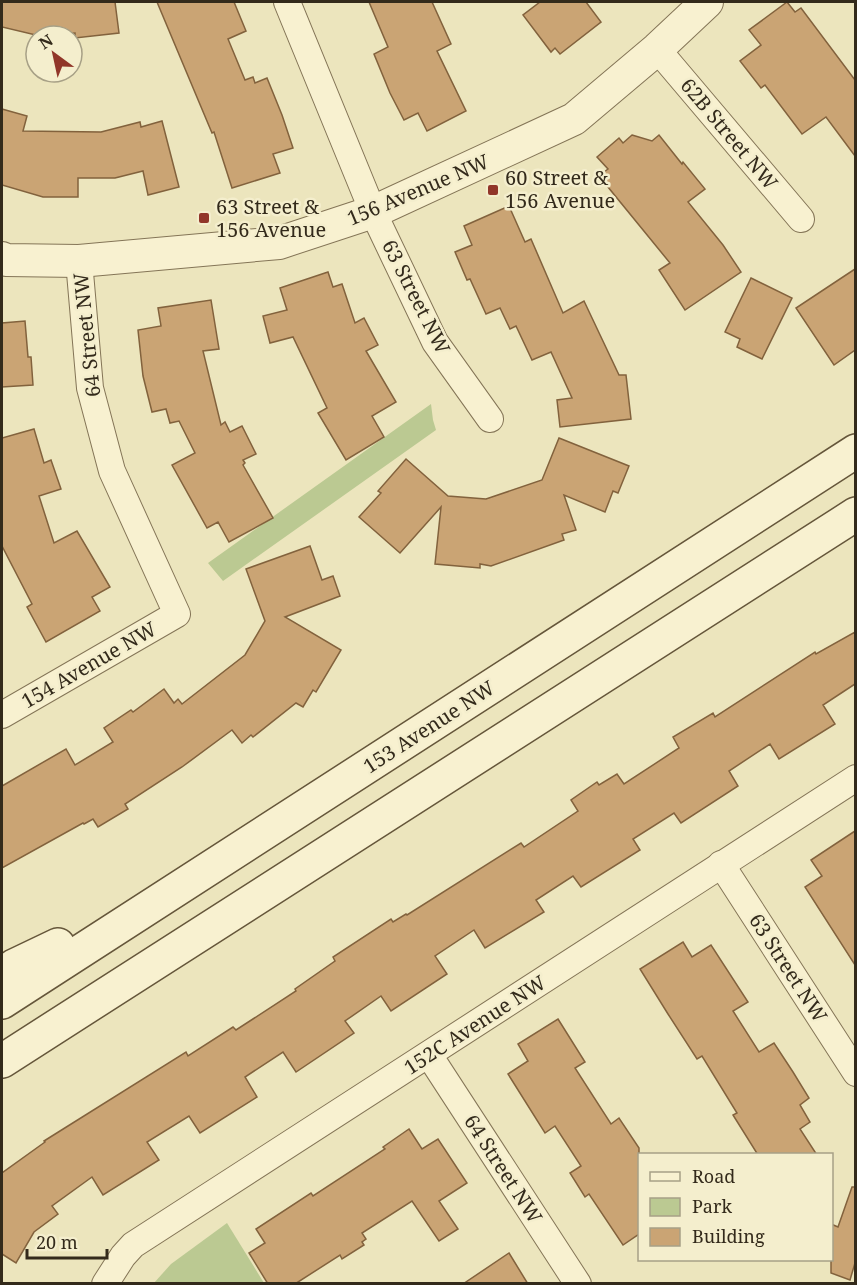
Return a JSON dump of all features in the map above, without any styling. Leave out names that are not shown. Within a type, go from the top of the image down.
[{"type":"main road","name":"153 Avenue NW","points":[[2,1002],[855,451]]},
{"type":"main road","points":[[2,1061],[855,514]]},
{"type":"main road","points":[[2,974],[14,966],[172,893]]},
{"type":"street","name":"63 Street NW","points":[[287,2],[373,212],[435,342],[490,419]]},
{"type":"street","name":"156 Avenue NW","points":[[79,261],[279,243],[373,212],[574,119],[657,49],[707,2]]},
{"type":"street","name":"62B Street NW","points":[[657,49],[801,219]]},
{"type":"street","name":"64 Street NW","points":[[2,258],[6,260],[79,261],[90,388],[112,471],[177,614]]},
{"type":"street","name":"154 Avenue NW","points":[[2,715],[177,614]]},
{"type":"street","name":"152C Avenue NW","points":[[105,1284],[133,1245],[855,778]]},
{"type":"street","name":"63 Street NW","points":[[721,864],[855,1073]]},
{"type":"street","name":"64 Street NW","points":[[429,1055],[578,1284]]},
{"type":"green space","points":[[431,404],[436,430],[223,581],[208,563]]},
{"type":"green space","points":[[227,1223],[264,1283],[154,1283],[171,1264]]},
{"type":"building","points":[[2,2],[115,2],[119,33],[84,37],[84,24],[24,24],[24,32],[2,27]]},
{"type":"building","points":[[157,2],[234,2],[246,31],[228,39],[245,80],[253,77],[255,83],[267,78],[293,148],[273,154],[280,173],[232,188],[214,132],[212,133]]},
{"type":"building","points":[[369,2],[432,2],[451,44],[437,51],[466,111],[427,131],[418,113],[404,120],[374,54],[388,47]]},
{"type":"building","points":[[540,2],[586,2],[601,22],[560,54],[555,48],[551,52],[523,15]]},
{"type":"building","points":[[787,2],[795,12],[801,8],[855,80],[855,156],[826,117],[802,134],[765,85],[761,88],[740,61],[761,45],[749,30]]},
{"type":"building","points":[[2,109],[27,116],[23,131],[101,132],[140,122],[141,127],[162,121],[179,187],[148,195],[143,171],[115,178],[78,178],[78,197],[43,197],[2,185]]},
{"type":"building","points":[[632,135],[652,141],[659,135],[705,189],[688,202],[723,245],[741,272],[685,310],[659,270],[670,263],[599,176],[608,169],[597,157],[619,138],[623,143]]},
{"type":"building","points":[[509,206],[525,242],[531,239],[563,313],[584,301],[619,375],[626,375],[631,419],[560,427],[557,400],[572,398],[551,352],[532,360],[516,326],[510,329],[500,308],[486,314],[455,252],[472,245],[464,226]]},
{"type":"building","points":[[855,269],[855,350],[834,365],[796,308]]},
{"type":"building","points":[[328,272],[333,287],[342,284],[355,323],[364,318],[378,345],[366,351],[396,402],[372,416],[384,437],[346,460],[318,413],[327,408],[293,337],[270,343],[263,316],[287,310],[280,288]]},
{"type":"building","points":[[751,278],[792,298],[762,359],[737,347],[740,339],[725,332]]},
{"type":"building","points":[[211,300],[219,349],[203,351],[221,425],[225,422],[230,432],[242,426],[256,454],[243,460],[245,463],[243,465],[273,518],[229,542],[218,522],[207,528],[172,465],[195,453],[179,421],[170,423],[166,409],[152,412],[143,376],[138,330],[161,326],[158,308]]},
{"type":"building","points":[[25,321],[33,385],[2,387],[2,323]]},
{"type":"building","points":[[34,429],[44,463],[51,460],[61,489],[39,496],[54,543],[77,531],[110,587],[92,597],[100,611],[46,642],[27,607],[32,604],[2,546],[2,438]]},
{"type":"building","points":[[559,438],[629,466],[618,493],[613,491],[605,512],[564,495],[576,530],[562,534],[564,540],[491,566],[480,564],[480,568],[435,564],[441,507],[400,553],[359,517],[381,493],[378,491],[406,459],[448,496],[486,499],[542,480]]},
{"type":"building","points":[[310,546],[322,580],[333,576],[340,596],[285,617],[341,650],[316,692],[313,690],[303,707],[296,703],[242,743],[232,730],[182,767],[125,804],[128,809],[98,827],[93,819],[83,823],[2,868],[2,786],[66,749],[75,765],[113,742],[104,728],[131,710],[133,712],[164,689],[174,703],[178,699],[182,704],[245,655],[265,621],[246,569]]},
{"type":"building","points":[[855,632],[855,684],[823,705],[835,724],[779,759],[770,744],[729,771],[738,786],[681,823],[674,813],[633,839],[640,850],[581,887],[573,876],[536,900],[544,912],[485,948],[474,930],[435,956],[447,974],[391,1011],[381,996],[345,1021],[354,1033],[296,1072],[283,1052],[245,1077],[257,1097],[200,1133],[189,1116],[147,1142],[159,1160],[103,1195],[92,1177],[52,1206],[58,1214],[34,1232],[16,1263],[2,1254],[2,1173],[44,1141],[186,1052],[188,1056],[233,1027],[236,1030],[296,991],[295,989],[335,961],[333,957],[391,919],[393,922],[407,915],[521,843],[524,847],[578,811],[571,800],[597,782],[599,785],[617,774],[624,784],[679,748],[673,737],[713,713],[715,717],[815,652],[816,654]]},
{"type":"building","points":[[855,831],[855,965],[805,887],[822,876],[811,860]]},
{"type":"building","points":[[683,942],[692,957],[711,945],[748,1002],[733,1011],[759,1052],[774,1043],[809,1098],[800,1105],[810,1122],[800,1129],[816,1153],[757,1153],[733,1115],[737,1113],[702,1056],[697,1059],[640,969]]},
{"type":"building","points":[[558,1019],[585,1062],[575,1068],[611,1124],[619,1118],[639,1148],[638,1235],[623,1245],[589,1194],[585,1197],[570,1173],[581,1166],[555,1126],[545,1133],[508,1074],[528,1061],[518,1044]]},
{"type":"building","points":[[409,1129],[422,1149],[438,1139],[467,1183],[439,1201],[458,1229],[439,1241],[412,1201],[362,1233],[366,1239],[362,1242],[364,1245],[342,1259],[340,1255],[295,1284],[268,1284],[249,1253],[265,1243],[256,1229],[311,1193],[313,1196],[385,1149],[383,1147]]},
{"type":"building","points":[[852,1187],[855,1187],[855,1263],[850,1280],[831,1273],[833,1225],[838,1227]]},
{"type":"building","points":[[509,1253],[528,1284],[463,1284]]},
{"type":"place","name":"60 Street & 156 Avenue","points":[[493,190]]},
{"type":"place","name":"63 Street & 156 Avenue","points":[[204,218]]}]
